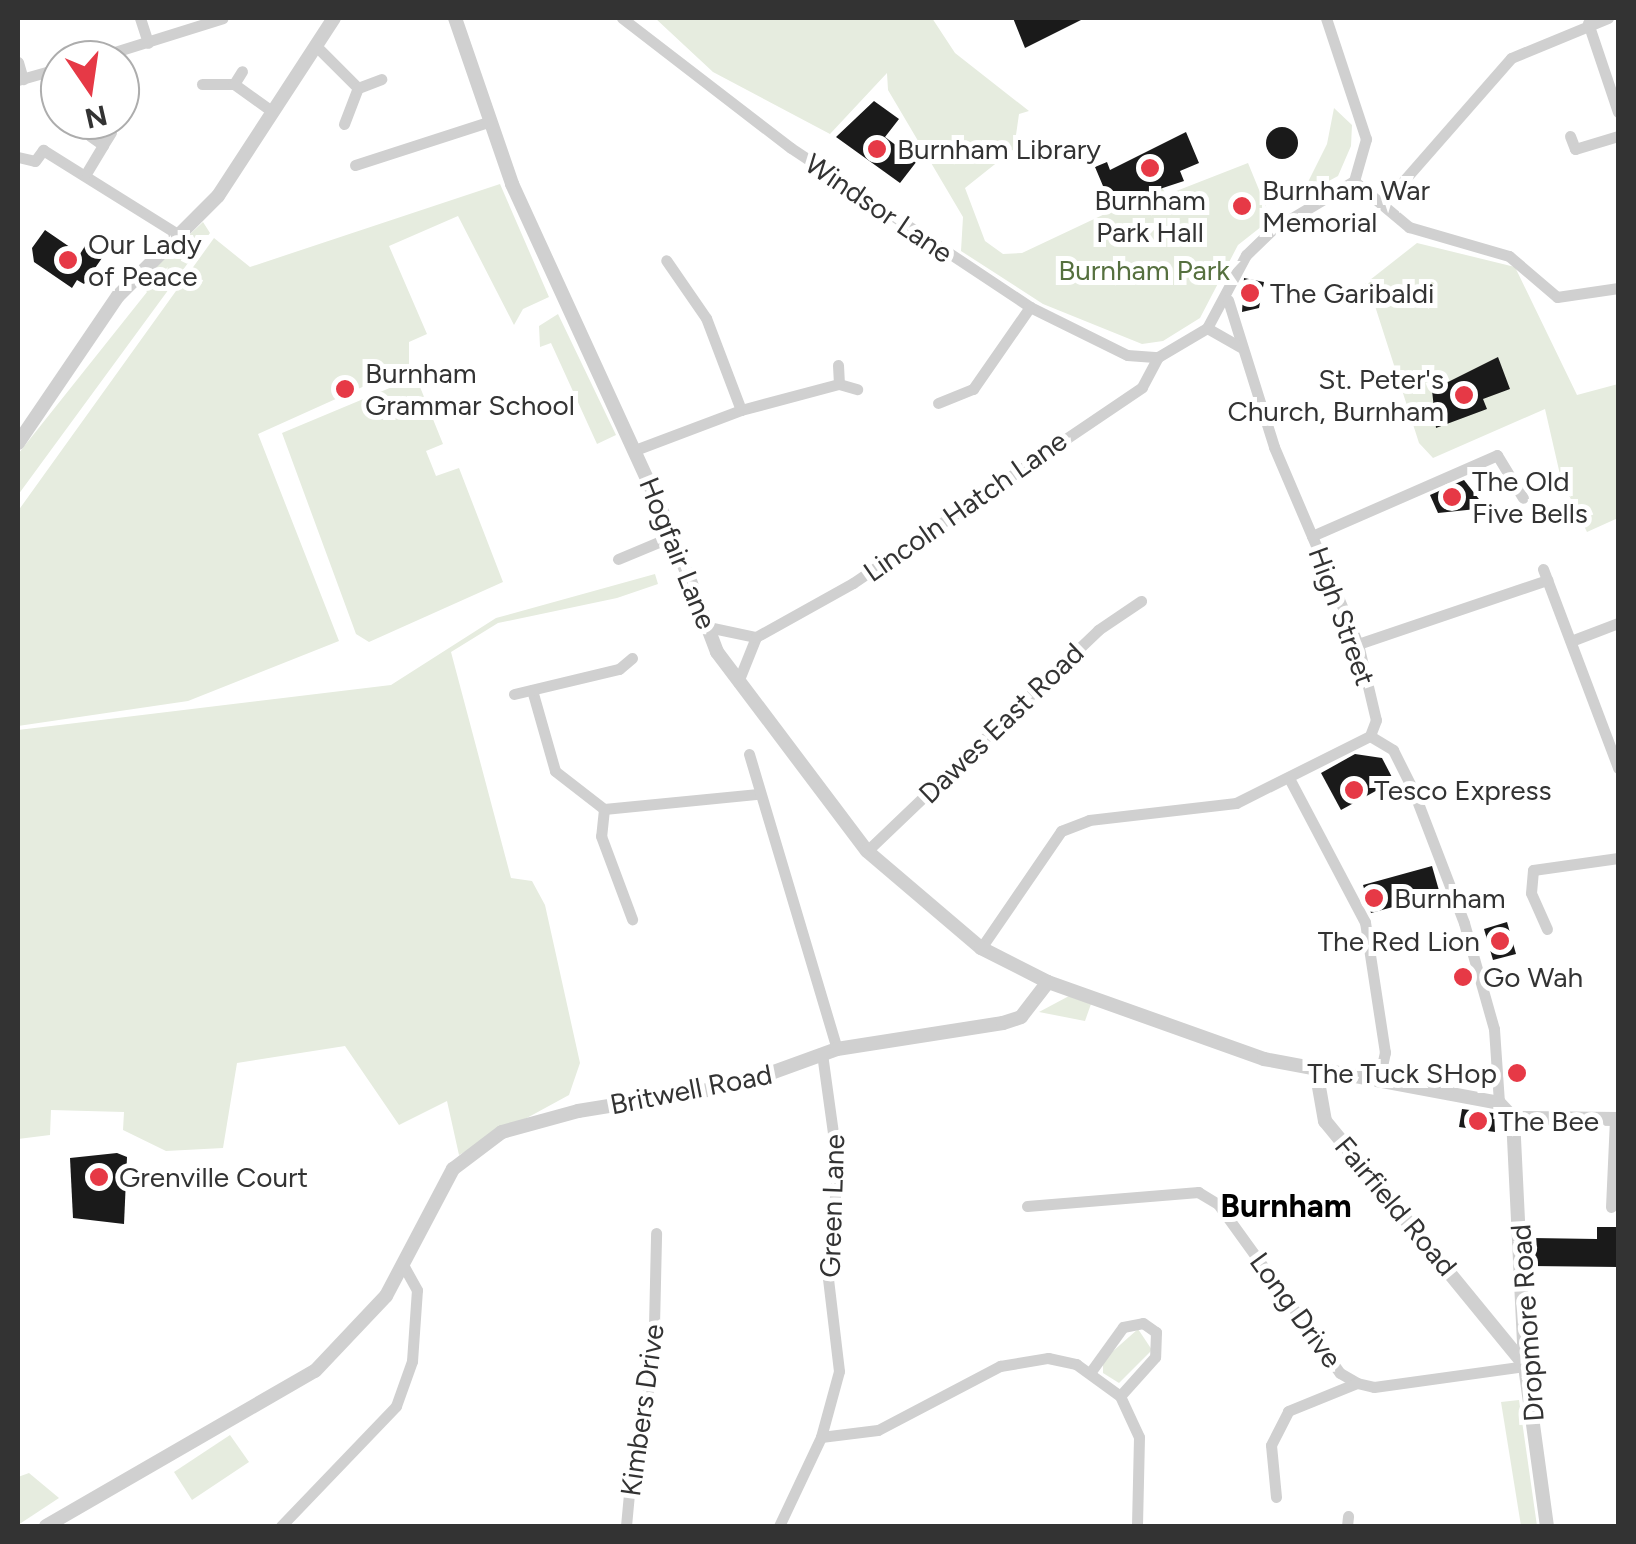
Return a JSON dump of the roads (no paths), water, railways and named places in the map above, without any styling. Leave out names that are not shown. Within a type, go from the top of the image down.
[{"type":"street","points":[[140,18],[148,43]]},
{"type":"street","points":[[140,45],[223,18]]},
{"type":"street","points":[[18,443],[118,296],[182,237],[334,18]]},
{"type":"street","name":"Hogfair Lane","points":[[455,18],[534,239],[635,450],[708,626],[738,685],[866,852],[980,948],[1048,982]]},
{"type":"street","name":"Windsor Lane","points":[[622,18],[791,148],[1030,307],[1127,355],[1158,357]]},
{"type":"street","points":[[1158,357],[1206,328],[1228,300],[1246,254],[1354,181],[1366,139],[1326,18]]},
{"type":"street","points":[[1385,202],[1511,58],[1568,24],[1608,18]]},
{"type":"street","points":[[1588,24],[1618,112]]},
{"type":"street","points":[[314,46],[358,88]]},
{"type":"street","points":[[18,62],[20,79]]},
{"type":"street","points":[[234,84],[242,71]]},
{"type":"street","points":[[344,124],[358,88],[380,79]]},
{"type":"street","points":[[202,84],[234,84],[272,112]]},
{"type":"street","points":[[355,165],[491,121]]},
{"type":"street","points":[[1570,136],[1575,149],[1618,136]]},
{"type":"street","points":[[95,140],[103,146]]},
{"type":"street","points":[[87,172],[106,140]]},
{"type":"street","points":[[18,157],[35,161],[44,150],[87,172],[182,237]]},
{"type":"street","points":[[1354,181],[1432,238],[1509,256],[1556,298],[1618,288]]},
{"type":"street","points":[[666,260],[706,318],[741,410]]},
{"type":"street","name":"High Street","points":[[1228,300],[1312,536],[1358,644],[1376,720],[1370,736]]},
{"type":"street","points":[[938,403],[973,389],[1030,307]]},
{"type":"street","points":[[1206,328],[1242,348]]},
{"type":"street","name":"Lincoln Hatch Lane","points":[[756,637],[853,583],[1142,387],[1158,357]]},
{"type":"street","points":[[838,366],[839,384]]},
{"type":"street","points":[[635,450],[741,410],[839,384],[857,389]]},
{"type":"street","points":[[1312,536],[1497,455],[1523,498]]},
{"type":"street","points":[[618,559],[673,536]]},
{"type":"street","points":[[1358,644],[1497,599],[1545,575],[1618,768]]},
{"type":"street","name":"Dawes East Road","points":[[866,852],[1098,630],[1141,601]]},
{"type":"street","points":[[1571,642],[1618,622]]},
{"type":"street","points":[[708,626],[756,637],[738,685]]},
{"type":"street","points":[[514,694],[619,670],[632,658]]},
{"type":"street","points":[[532,690],[556,771],[604,809],[758,794]]},
{"type":"street","points":[[980,948],[1061,831],[1128,814],[1210,810],[1290,780],[1370,736],[1393,750],[1464,923],[1494,1030],[1499,1103]]},
{"type":"street","name":"Green Lane","points":[[749,754],[830,1052],[838,1169],[828,1270],[839,1371],[821,1437],[780,1526]]},
{"type":"street","points":[[1290,780],[1366,922],[1385,1052],[1379,1081]]},
{"type":"street","points":[[604,809],[601,836],[632,919]]},
{"type":"street","points":[[1548,929],[1531,893],[1533,870],[1618,858]]},
{"type":"street","points":[[1048,982],[1316,1070],[1499,1103],[1513,1118],[1616,1119],[1612,1207]]},
{"type":"street","name":"Britwell Road","points":[[46,1526],[315,1371],[365,1324],[404,1267],[453,1170],[502,1132],[578,1111],[738,1085],[830,1052],[1021,1018],[1048,982]]},
{"type":"street","name":"Fairfield Road","points":[[1316,1070],[1325,1121],[1526,1366]]},
{"type":"street","name":"Dropmore Road","points":[[1513,1118],[1523,1330],[1547,1526]]},
{"type":"street","name":"Long Drive","points":[[1027,1206],[1198,1192],[1218,1204],[1340,1374],[1374,1388],[1526,1366]]},
{"type":"street","name":"Kimbers Drive","points":[[626,1526],[632,1451],[653,1370],[656,1234]]},
{"type":"street","points":[[282,1526],[396,1406],[412,1361],[417,1290],[404,1267]]},
{"type":"street","points":[[1092,1370],[1123,1327],[1143,1322],[1156,1332],[1155,1357],[1120,1396]]},
{"type":"street","points":[[1500,1333],[1523,1330]]},
{"type":"street","points":[[821,1437],[878,1430],[1000,1366],[1048,1358],[1092,1370],[1120,1396],[1139,1437],[1137,1526]]},
{"type":"street","points":[[1276,1497],[1271,1445],[1288,1411],[1357,1382]]},
{"type":"place","name":"Burnham Library","points":[[877,149]]},
{"type":"place","name":"Burnham Park Hall","points":[[1150,168]]},
{"type":"place","name":"Burnham War Memorial","points":[[1242,206]]},
{"type":"place","name":"Our Lady of Peace","points":[[68,260]]},
{"type":"place","name":"The Garibaldi","points":[[1250,293]]},
{"type":"place","name":"Burnham Grammar School","points":[[345,389]]},
{"type":"place","name":"St. Peter's Church, Burnham","points":[[1464,395]]},
{"type":"place","name":"The Old Five Bells","points":[[1452,497]]},
{"type":"place","name":"Tesco Express","points":[[1354,790]]},
{"type":"place","name":"Burnham","points":[[1374,898]]},
{"type":"place","name":"The Red Lion","points":[[1500,941]]},
{"type":"place","name":"Go Wah","points":[[1463,977]]},
{"type":"place","name":"The Tuck SHop","points":[[1517,1073]]},
{"type":"place","name":"The Bee","points":[[1478,1121]]},
{"type":"place","name":"Grenville Court","points":[[99,1177]]},
{"type":"district","name":"Burnham","points":[[1286,1206]]},
{"type":"park label","name":"Burnham Park","points":[[1144,270]]}]
